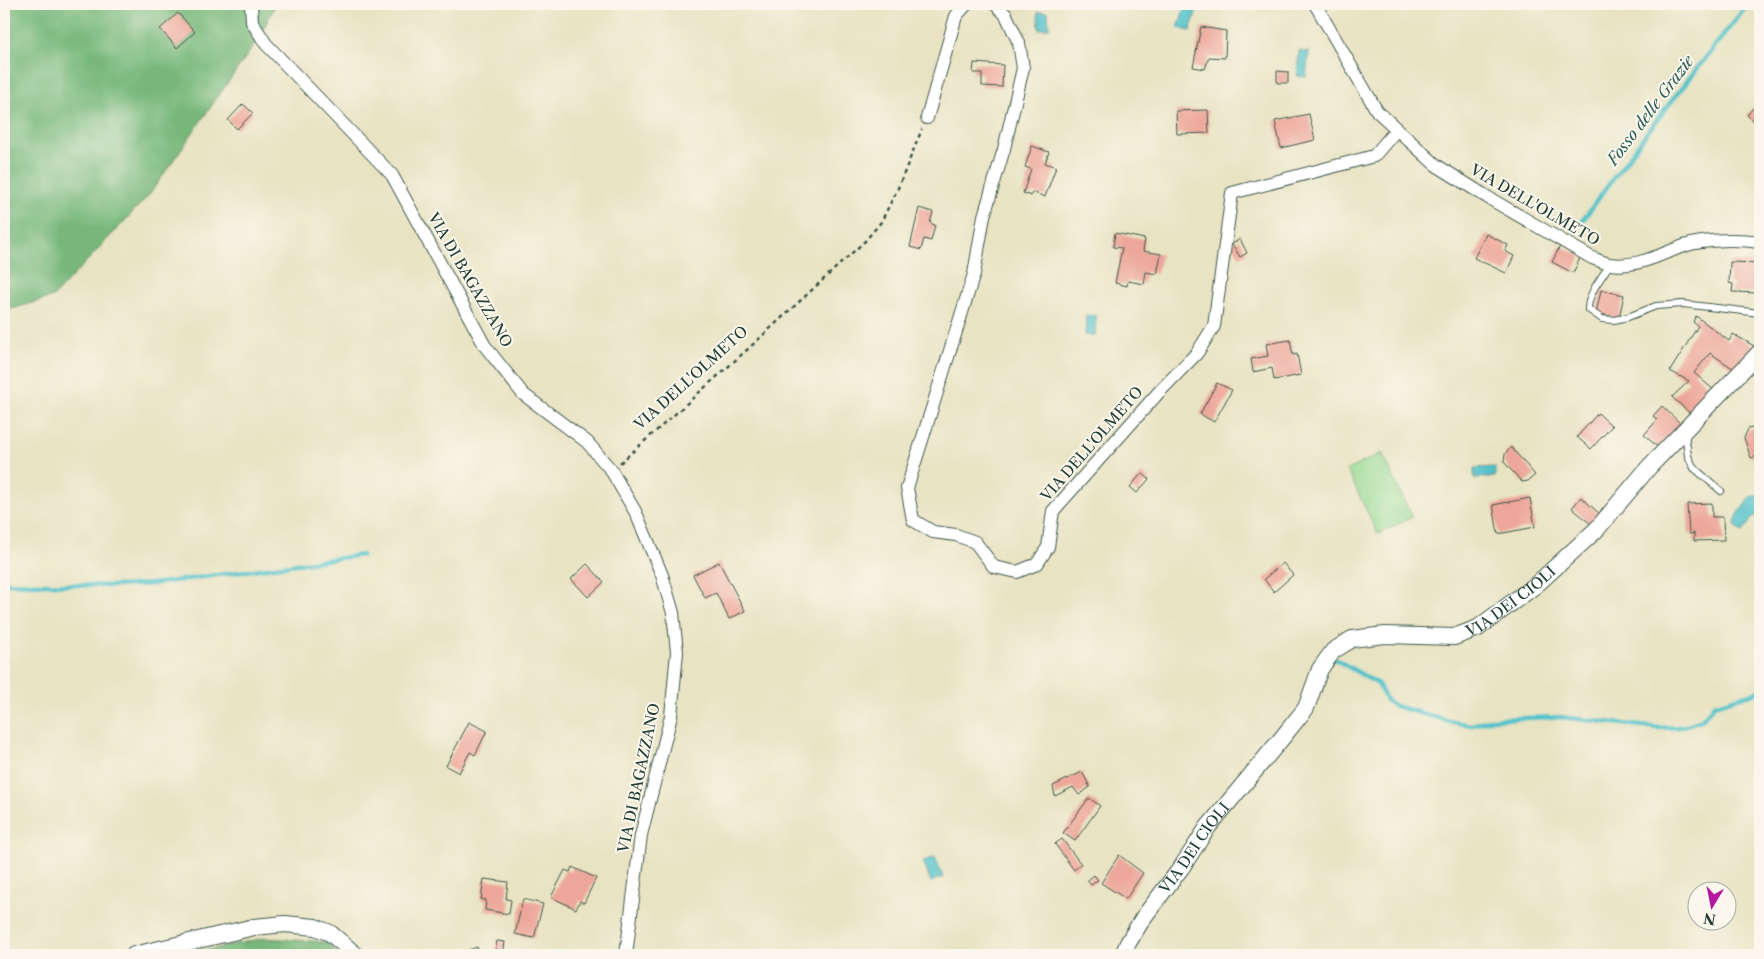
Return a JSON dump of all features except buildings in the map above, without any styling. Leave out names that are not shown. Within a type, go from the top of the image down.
[{"type":"street","name":"VIA DI BAGAZZANO","points":[[251,4],[252,22],[266,44],[392,175],[485,346],[523,394],[587,442],[611,470],[636,513],[662,575],[672,613],[677,652],[671,716],[641,835],[626,955]]},
{"type":"street","points":[[927,118],[956,16],[967,4]]},
{"type":"street","name":"VIA DELL'OLMETO","points":[[995,4],[1006,15],[1019,43],[1023,68],[1004,149],[984,216],[974,274],[907,488],[913,520],[933,532],[956,535],[975,542],[994,567],[1017,572],[1037,564],[1048,547],[1053,511],[1085,472],[1197,354],[1214,326],[1232,193],[1374,156],[1397,129]]},
{"type":"street","name":"VIA DELL'OLMETO","points":[[1315,4],[1377,111],[1436,165],[1592,258],[1610,264],[1635,264],[1686,246],[1726,240],[1760,242]]},
{"type":"street","name":"VIA DEI CIOLI","points":[[1123,955],[1143,918],[1181,868],[1208,827],[1306,708],[1320,669],[1333,652],[1352,639],[1385,635],[1454,637],[1478,628],[1537,584],[1576,549],[1596,529],[1649,467],[1760,352]]},
{"type":"street","points":[[134,955],[254,927],[285,924],[315,927],[330,933],[356,955]]},
{"type":"lane","points":[[1610,264],[1593,291],[1588,303],[1588,309],[1602,320],[1621,319],[1656,306],[1683,304],[1760,313]]},
{"type":"lane","points":[[1685,431],[1688,456],[1694,468],[1721,491]]},
{"type":"path","name":"VIA DELL'OLMETO","points":[[611,470],[748,349],[865,240],[881,222],[898,188],[927,118]]},
{"type":"green space","points":[[4,4],[276,4],[257,41],[149,195],[53,297],[4,311]]},
{"type":"green space","points":[[1382,453],[1412,517],[1378,534],[1347,470]]},
{"type":"green space","points":[[265,938],[327,942],[339,955],[184,955]]},
{"type":"water","points":[[1185,6],[1197,10],[1190,31],[1178,28]]},
{"type":"water","points":[[1038,12],[1048,12],[1049,28],[1039,29]]},
{"type":"water","points":[[1299,51],[1309,52],[1306,77],[1297,76]]},
{"type":"water","points":[[1086,315],[1096,316],[1095,335],[1085,335]]},
{"type":"water","points":[[1495,467],[1495,477],[1474,478],[1474,468]]},
{"type":"water","points":[[1756,495],[1760,500],[1760,514],[1753,517],[1743,532],[1735,525],[1735,521],[1750,497]]},
{"type":"water","points":[[935,857],[943,877],[931,882],[923,861]]},
{"type":"waterway","name":"Fosso delle Grazie","points":[[1574,232],[1648,131],[1748,4]]},
{"type":"waterway","points":[[4,583],[115,586],[152,584],[362,555]]},
{"type":"waterway","points":[[1335,659],[1378,684],[1386,700],[1395,706],[1453,722],[1472,725],[1492,719],[1560,717],[1659,728],[1681,727],[1701,720],[1714,705],[1760,691]]}]
